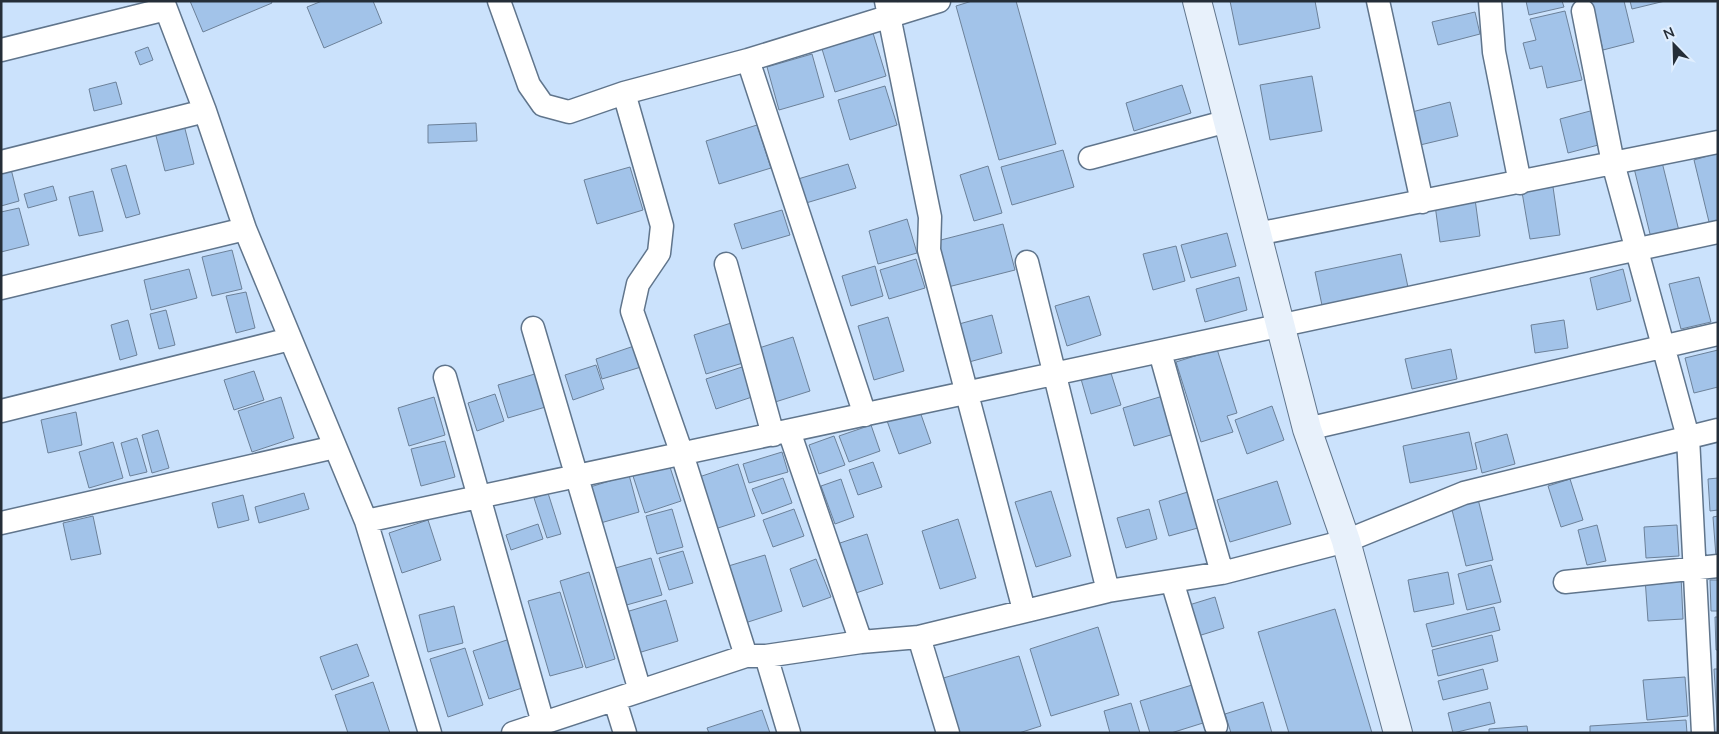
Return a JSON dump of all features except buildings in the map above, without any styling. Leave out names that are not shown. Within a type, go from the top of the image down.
[{"type":"street","points":[[499,1],[529,85],[543,105],[569,112],[624,93],[748,60],[888,9],[939,1]]},
{"type":"street","points":[[1197,1],[1307,429],[1346,540],[1398,733]]},
{"type":"street","points":[[1378,1],[1422,202]]},
{"type":"street","points":[[1490,1],[1494,52],[1520,183]]},
{"type":"street","points":[[1,50],[165,5],[205,111],[246,229],[366,521],[430,733]]},
{"type":"street","points":[[888,9],[930,217],[929,250],[1024,610]]},
{"type":"street","points":[[1583,10],[1614,163],[1688,437],[1695,569],[1709,662],[1703,733]]},
{"type":"street","points":[[748,60],[865,415]]},
{"type":"street","points":[[624,93],[662,226],[659,253],[638,284],[632,311],[756,656],[789,733]]},
{"type":"street","points":[[1,162],[205,111]]},
{"type":"street","points":[[1090,158],[1228,121]]},
{"type":"street","points":[[1256,234],[1520,183],[1718,142]]},
{"type":"street","points":[[1,288],[246,229]]},
{"type":"street","points":[[366,521],[1281,327],[1718,232]]},
{"type":"street","points":[[1027,262],[1108,591]]},
{"type":"street","points":[[726,264],[781,433],[861,642]]},
{"type":"street","points":[[533,328],[640,691]]},
{"type":"street","points":[[1307,429],[1718,334]]},
{"type":"street","points":[[1,411],[290,339]]},
{"type":"street","points":[[1160,352],[1222,573]]},
{"type":"street","points":[[444,377],[543,723]]},
{"type":"street","points":[[513,733],[615,701],[640,691],[756,656],[861,642],[919,637],[1108,591],[1222,573],[1346,540],[1464,493],[1718,430]]},
{"type":"street","points":[[1,522],[335,447]]},
{"type":"street","points":[[1565,582],[1718,566]]},
{"type":"street","points":[[1172,581],[1216,726]]},
{"type":"street","points":[[919,637],[948,733]]},
{"type":"street","points":[[615,701],[625,733]]}]
